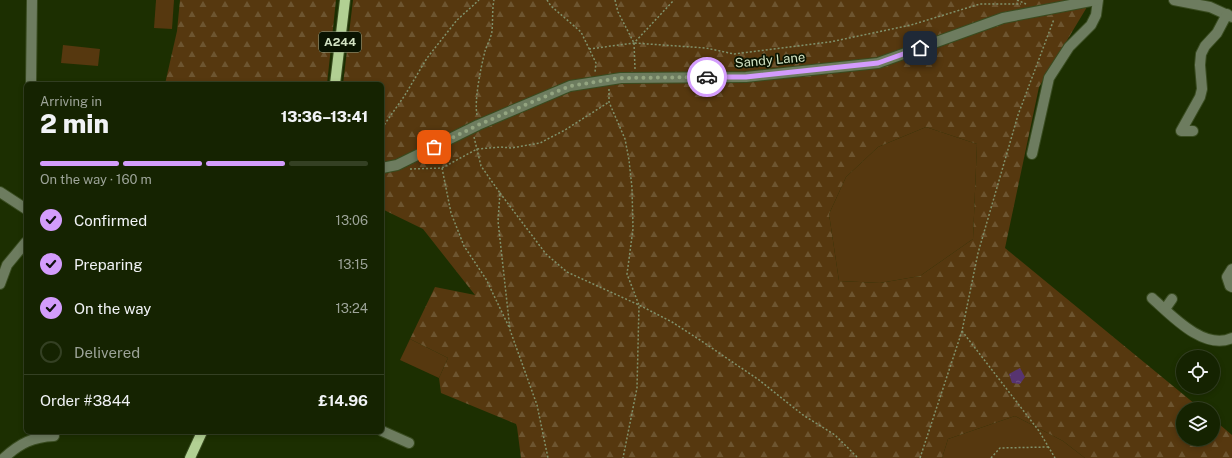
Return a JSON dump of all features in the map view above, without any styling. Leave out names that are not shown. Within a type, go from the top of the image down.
[{"type":"main road","name":"A244","points":[[335,82],[345,0]]},
{"type":"main road","points":[[190,458],[201,434]]},
{"type":"street","points":[[31,82],[32,0]]},
{"type":"street","points":[[1032,154],[1049,78],[1069,47],[1091,25],[1096,15],[1097,0]]},
{"type":"street","name":"Sandy Lane","points":[[384,167],[397,164],[475,127],[570,86],[620,78],[746,77],[878,63],[1003,18],[1097,0]]},
{"type":"street","points":[[1174,0],[1210,7],[1229,15],[1217,33],[1204,46],[1201,54],[1200,65],[1202,88],[1200,97],[1180,131],[1193,131]]},
{"type":"street","points":[[0,192],[24,208]]},
{"type":"street","points":[[0,284],[7,265],[24,244]]},
{"type":"street","points":[[1232,269],[1227,277],[1230,286],[1232,287]]},
{"type":"street","points":[[1152,298],[1197,335],[1212,341],[1232,338]]},
{"type":"street","points":[[1165,309],[1172,299]]},
{"type":"street","points":[[384,432],[409,443]]},
{"type":"street","points":[[4,458],[17,447],[30,440],[44,436],[54,436]]},
{"type":"path","points":[[384,125],[428,58],[457,20],[478,0]]},
{"type":"path","points":[[494,0],[492,9],[492,31],[485,53],[476,109],[475,127],[477,149],[481,166],[546,254],[567,272],[672,322],[759,380],[803,415],[835,435],[858,458]]},
{"type":"path","points":[[547,0],[551,6],[581,32],[596,63],[594,82]]},
{"type":"path","points":[[615,0],[618,12],[634,43],[636,78]]},
{"type":"path","points":[[634,43],[674,0]]},
{"type":"path","points":[[590,49],[634,43],[706,48],[734,54],[830,42],[911,25],[980,4],[1026,4]]},
{"type":"path","points":[[920,458],[962,331],[978,253],[1018,115],[1058,8]]},
{"type":"path","points":[[609,80],[609,102],[625,139],[629,160],[632,188],[633,229],[627,274],[638,305],[637,388],[623,458]]},
{"type":"path","points":[[408,169],[442,168],[477,149],[501,147],[511,148],[540,143],[565,130],[609,102]]},
{"type":"path","points":[[442,168],[451,213],[464,246],[486,278],[510,330],[537,405],[548,458]]},
{"type":"path","points":[[500,193],[498,221],[510,330]]},
{"type":"path","points":[[962,331],[1039,431],[1055,458]]},
{"type":"path","points":[[991,458],[1000,448],[1048,447]]},
{"type":"green space","points":[[156,0],[174,0],[172,29],[154,28]]},
{"type":"green space","points":[[180,0],[336,0],[327,82],[165,82],[177,31]]},
{"type":"green space","points":[[353,0],[1098,0],[1087,7],[1039,87],[1005,248],[1176,388],[1176,394],[1183,394],[1192,402],[1176,402],[1176,446],[1220,446],[1220,425],[1232,435],[1232,458],[1085,458],[1063,441],[1015,416],[948,439],[942,458],[521,458],[516,424],[441,393],[439,378],[448,358],[410,339],[435,287],[475,295],[423,229],[384,210],[384,82],[343,82]],"holes":[[[926,127],[977,144],[973,239],[920,276],[880,283],[839,281],[829,214],[846,177],[878,147]]]},
{"type":"green space","points":[[63,45],[100,49],[98,66],[61,63]]},
{"type":"green space","points":[[926,127],[977,144],[973,239],[920,276],[880,283],[839,281],[829,214],[846,177],[878,147]]},
{"type":"green space","points":[[410,339],[448,358],[439,378],[400,360]]},
{"type":"green space","points":[[1015,416],[1063,441],[1085,458],[942,458],[948,439]]},
{"type":"water","points":[[1020,368],[1025,377],[1020,384],[1012,383],[1009,374]]},
{"type":"way so far","points":[[434,147],[478,125],[570,86],[620,78],[707,77]]},
{"type":"route","points":[[707,77],[746,77],[878,63],[920,48]]}]
